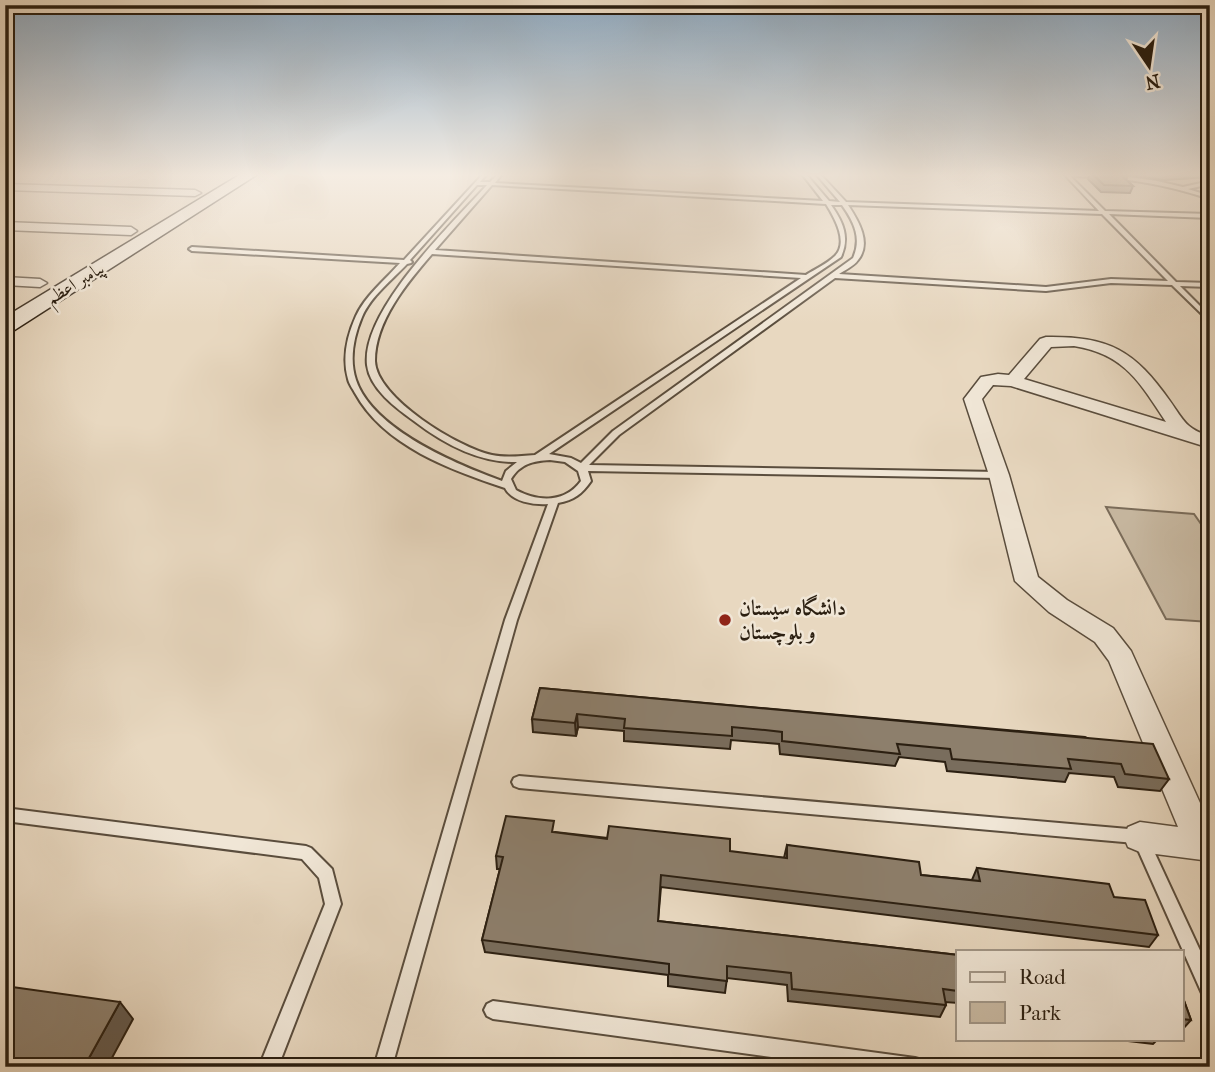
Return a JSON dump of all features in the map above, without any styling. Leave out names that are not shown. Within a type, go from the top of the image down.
[{"type":"main road","name":"پیامبر اعظم","points":[[17,297],[143,224]]},
{"type":"main road","name":"پیامبر اعظم","points":[[5,326],[170,224]]},
{"type":"street","points":[[5,226],[131,231]]},
{"type":"street","points":[[5,281],[40,283]]},
{"type":"street","points":[[1013,381],[1045,342],[1083,341],[1108,348],[1131,361],[1183,433]]},
{"type":"street","points":[[1206,846],[1121,658],[1104,635],[1058,606],[1027,581],[999,475],[973,399],[987,381],[1013,381],[1210,442]]},
{"type":"street","points":[[1140,836],[1206,846]]},
{"type":"lane","points":[[439,224],[368,302],[350,338],[346,367],[351,384],[365,405],[419,449],[465,472],[508,486]]},
{"type":"lane","points":[[456,224],[389,305],[372,337],[370,363],[376,379],[391,398],[443,436],[490,458],[537,458],[563,458],[581,468],[585,474],[582,487],[566,498],[554,501],[530,500],[512,492],[508,486],[509,472],[526,461],[537,458],[839,256],[845,247],[845,238],[838,224]]},
{"type":"lane","points":[[581,468],[616,433],[856,259],[863,249],[863,238],[855,224]]},
{"type":"lane","points":[[1117,224],[1210,320]]},
{"type":"lane","points":[[845,247],[863,249]]},
{"type":"lane","points":[[192,249],[405,262],[427,257],[809,277]]},
{"type":"lane","points":[[427,257],[801,283]]},
{"type":"lane","points":[[836,276],[1046,289],[1111,281],[1210,285]]},
{"type":"lane","points":[[581,468],[999,475]]},
{"type":"lane","points":[[383,1067],[511,620],[554,501]]},
{"type":"lane","points":[[519,782],[1140,836],[1210,992]]},
{"type":"lane","points":[[5,814],[306,853],[326,874],[333,904],[268,1067]]},
{"type":"lane","points":[[493,1010],[915,1067]]},
{"type":"green space","points":[[1106,507],[1194,514],[1210,537],[1210,622],[1166,619]]},
{"type":"building","points":[[540,688],[1153,744],[1169,779],[1125,774],[1121,764],[1068,759],[1071,769],[952,759],[950,749],[897,744],[900,754],[782,741],[782,732],[765,730],[732,727],[732,736],[624,728],[625,719],[577,714],[575,723],[532,719]]},
{"type":"building","points":[[506,816],[554,821],[552,832],[607,839],[609,826],[730,839],[730,851],[787,858],[787,845],[919,862],[921,875],[980,881],[977,868],[1109,884],[1114,897],[1145,900],[1158,935],[661,875],[658,921],[956,955],[956,991],[943,989],[946,1005],[792,989],[791,973],[727,966],[727,981],[669,974],[669,964],[482,940],[503,857],[496,856]]},
{"type":"building","points":[[5,986],[120,1002],[84,1067],[5,1067]]},
{"type":"building","points":[[1184,1001],[1191,1020],[1184,1019]]},
{"type":"place","name":"دانشگاه سیستان و بلوچستان","points":[[725,620]]}]
